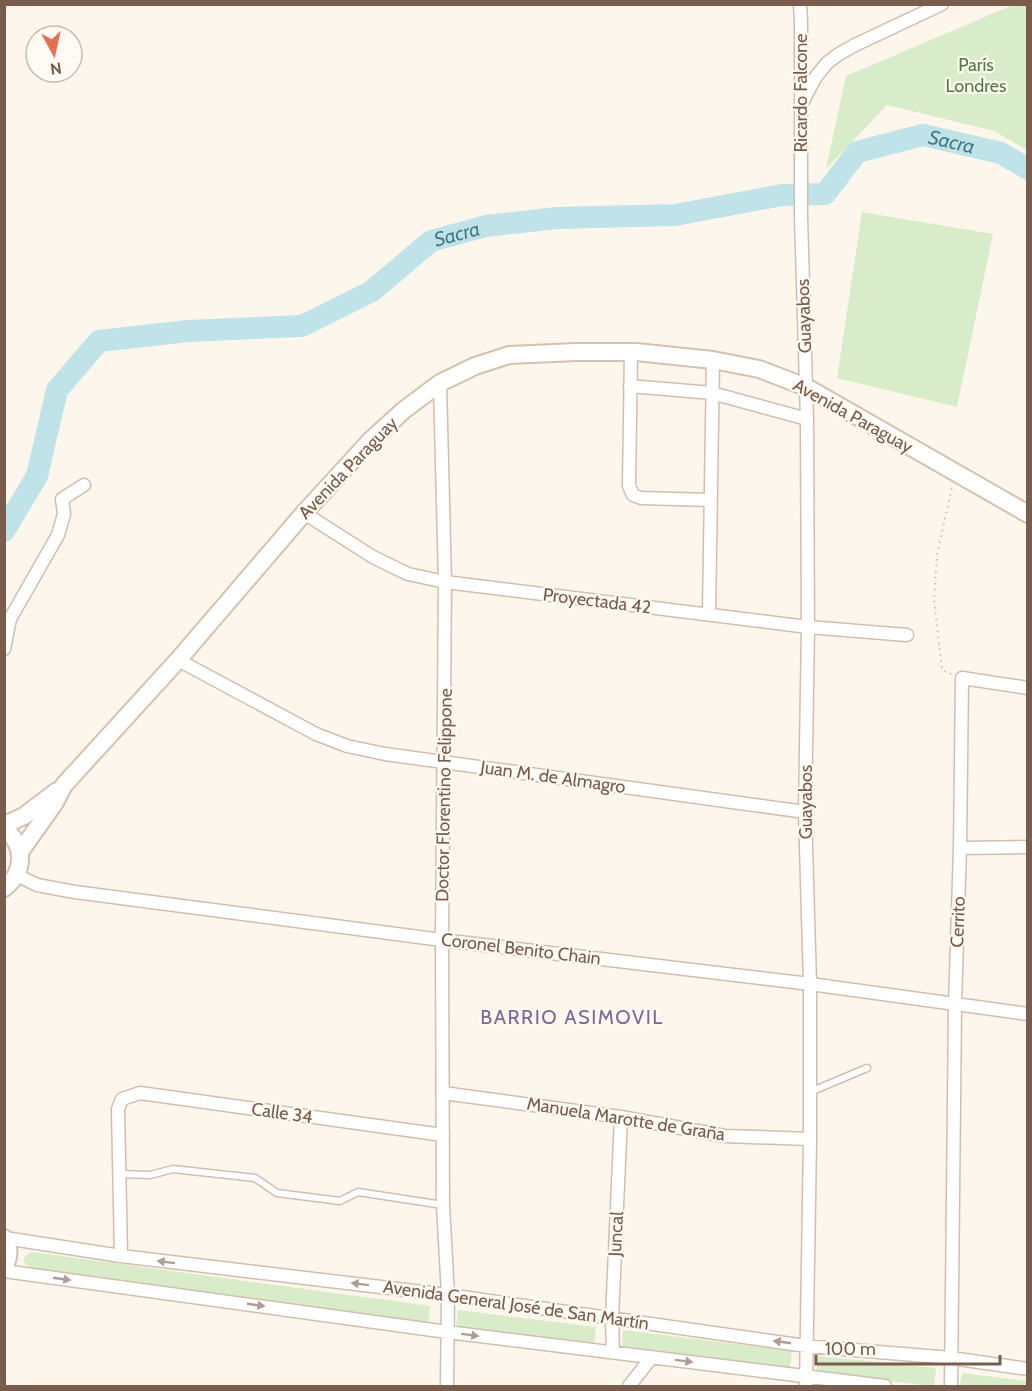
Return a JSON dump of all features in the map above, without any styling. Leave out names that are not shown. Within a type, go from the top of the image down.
[{"type":"street","name":"Ricardo Falcone","points":[[800,4],[801,217]]},
{"type":"street","points":[[801,104],[814,78],[827,63],[839,54],[942,4]]},
{"type":"street","name":"Guayabos","points":[[801,217],[807,419],[808,627],[805,812],[810,984],[806,1382]]},
{"type":"street","points":[[631,352],[629,486],[633,495],[642,498],[711,500]]},
{"type":"street","name":"Avenida Paraguay","points":[[20,852],[54,804],[64,785],[178,660],[304,513],[370,441],[404,410],[440,383],[475,366],[509,355],[631,352],[713,360],[759,369],[806,387],[1028,514]]},
{"type":"street","points":[[709,614],[713,360]]},
{"type":"street","name":"Doctor Florentino Felippone","points":[[440,383],[446,582],[442,940],[443,1205],[448,1295],[447,1386]]},
{"type":"street","points":[[630,386],[712,393],[807,419]]},
{"type":"street","points":[[4,649],[10,619],[58,535],[64,514],[62,500],[84,485]]},
{"type":"street","name":"Proyectada 42","points":[[304,513],[373,557],[408,574],[446,582],[808,627],[907,635]]},
{"type":"street","name":"Juan M. de Almagro","points":[[178,660],[316,734],[347,746],[376,752],[805,812]]},
{"type":"street","points":[[962,678],[1028,688]]},
{"type":"street","name":"Cerrito","points":[[951,1386],[955,1005],[962,678]]},
{"type":"street","points":[[4,888],[17,875],[20,868],[20,852],[14,837],[4,827],[24,816],[64,785]]},
{"type":"street","points":[[960,848],[1028,847]]},
{"type":"street","name":"Coronel Benito Chain","points":[[17,875],[37,885],[51,888],[442,940],[810,984],[1028,1014]]},
{"type":"street","name":"Calle 34","points":[[119,1174],[118,1109],[122,1099],[140,1093],[443,1134]]},
{"type":"street","name":"Manuela Marotte de Graña","points":[[443,1093],[621,1117],[726,1136],[810,1139]]},
{"type":"street","name":"Juncal","points":[[613,1352],[612,1318],[621,1117]]},
{"type":"street","points":[[119,1174],[121,1256]]},
{"type":"street","points":[[4,1238],[9,1258],[4,1269]]},
{"type":"street","name":"Avenida General José de San Martín","points":[[4,1238],[121,1256],[448,1295],[806,1346],[951,1358],[1028,1369]]},
{"type":"street","name":"Avenida General José de San Martín","points":[[4,1269],[447,1332],[652,1357],[806,1382],[885,1386]]},
{"type":"street","points":[[629,1386],[652,1357]]},
{"type":"lane","points":[[810,1092],[867,1068]]},
{"type":"lane","points":[[119,1174],[150,1175],[173,1169],[255,1178],[277,1193],[340,1201],[358,1192],[443,1205]]},
{"type":"path","points":[[955,474],[937,555],[934,600],[942,670],[962,678]]},
{"type":"green space","name":"París Londres","points":[[1013,5],[1027,5],[1027,150],[994,131],[887,105],[826,169],[846,76]]},
{"type":"green space","points":[[862,212],[993,234],[957,407],[837,378]]},
{"type":"green space","points":[[32,1252],[430,1306],[428,1324],[29,1267],[24,1263],[24,1259]]},
{"type":"green space","points":[[458,1310],[596,1327],[594,1344],[456,1327]]},
{"type":"green space","points":[[623,1330],[792,1351],[790,1368],[622,1348]]},
{"type":"green space","points":[[818,1356],[936,1368],[934,1386],[816,1374]]},
{"type":"green space","points":[[962,1373],[1027,1381],[1027,1386],[960,1386]]},
{"type":"waterway","name":"Sacra","points":[[4,531],[37,476],[57,390],[99,341],[188,331],[302,326],[372,291],[431,241],[486,226],[557,218],[675,215],[782,195],[825,194],[857,152],[923,135],[1001,153],[1028,169]]},
{"type":"district","name":"BARRIO ASIMOVIL","points":[[572,1017]]}]
